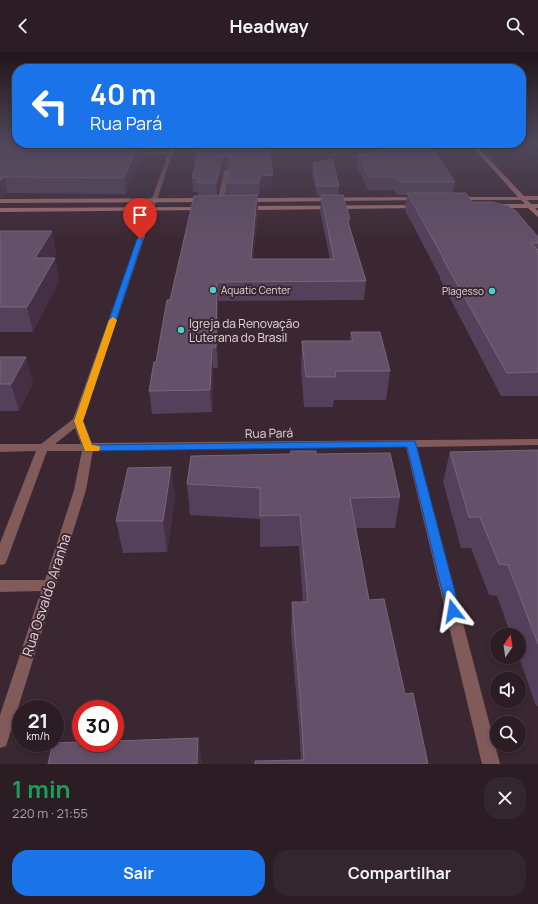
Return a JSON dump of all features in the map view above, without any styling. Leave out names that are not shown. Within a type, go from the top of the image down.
[{"type":"street","points":[[0,560],[44,448],[78,421],[162,175]]},
{"type":"street","points":[[227,175],[228,200]]},
{"type":"street","points":[[501,175],[538,215]]},
{"type":"street","points":[[452,199],[536,198]]},
{"type":"street","points":[[345,199],[347,208]]},
{"type":"street","points":[[0,202],[428,199]]},
{"type":"street","points":[[490,206],[538,206]]},
{"type":"street","points":[[234,208],[427,207]]},
{"type":"street","points":[[0,210],[210,208]]},
{"type":"street","points":[[78,421],[88,448]]},
{"type":"street","name":"Rua Pará","points":[[0,448],[538,442]]},
{"type":"street","points":[[411,444],[491,764]]},
{"type":"street","name":"Rua Osvaldo Aranha","points":[[0,740],[80,490],[88,448]]},
{"type":"street","points":[[0,586],[50,585]]},
{"type":"building","points":[[0,175],[125,175],[124,178],[4,177],[0,181]]},
{"type":"building","points":[[193,175],[218,175],[216,183],[197,183],[198,178],[192,178]]},
{"type":"building","points":[[228,175],[270,175],[260,176],[259,183],[226,183]]},
{"type":"building","points":[[315,175],[336,175],[339,186],[317,186]]},
{"type":"building","points":[[368,175],[450,175],[455,182],[399,182],[396,177],[369,177]]},
{"type":"building","points":[[407,193],[466,193],[472,202],[492,202],[508,206],[516,211],[538,237],[538,243],[531,243],[538,250],[536,250],[538,253],[538,372],[507,373]]},
{"type":"building","points":[[257,195],[251,259],[334,259],[321,195],[343,195],[350,219],[347,219],[366,281],[217,282],[216,347],[212,347],[210,390],[149,391],[154,362],[156,362],[167,300],[170,300],[194,196]]},
{"type":"building","points":[[0,231],[52,231],[35,258],[55,258],[27,307],[0,307]]},
{"type":"building","points":[[351,332],[380,332],[390,371],[335,371],[336,377],[306,377],[302,341],[353,341]]},
{"type":"building","points":[[0,357],[26,357],[11,384],[0,384]]},
{"type":"building","points":[[538,450],[538,644],[508,565],[499,564],[480,517],[469,517],[450,452]]},
{"type":"building","points":[[291,451],[316,451],[316,454],[390,453],[400,497],[350,498],[369,600],[384,599],[405,694],[413,693],[428,764],[255,764],[255,761],[304,760],[292,602],[308,602],[300,515],[260,516],[260,488],[187,484],[191,456],[291,454]]},
{"type":"building","points":[[171,467],[163,521],[116,521],[128,468]]},
{"type":"building","points":[[198,738],[197,764],[48,764],[51,752],[64,752],[64,743],[72,742],[72,752],[124,752],[124,741]]},
{"type":"slow traffic","points":[[96,448],[88,448],[78,421],[113,320]]},
{"type":"place","name":"Aquatic Center","points":[[213,290]]},
{"type":"place","name":"Plagesso","points":[[492,291]]},
{"type":"place","name":"Igreja da Renovação Luterana do Brasil","points":[[181,330]]},
{"type":"route","points":[[140,239],[78,421],[88,448],[411,444],[453,611]]}]
